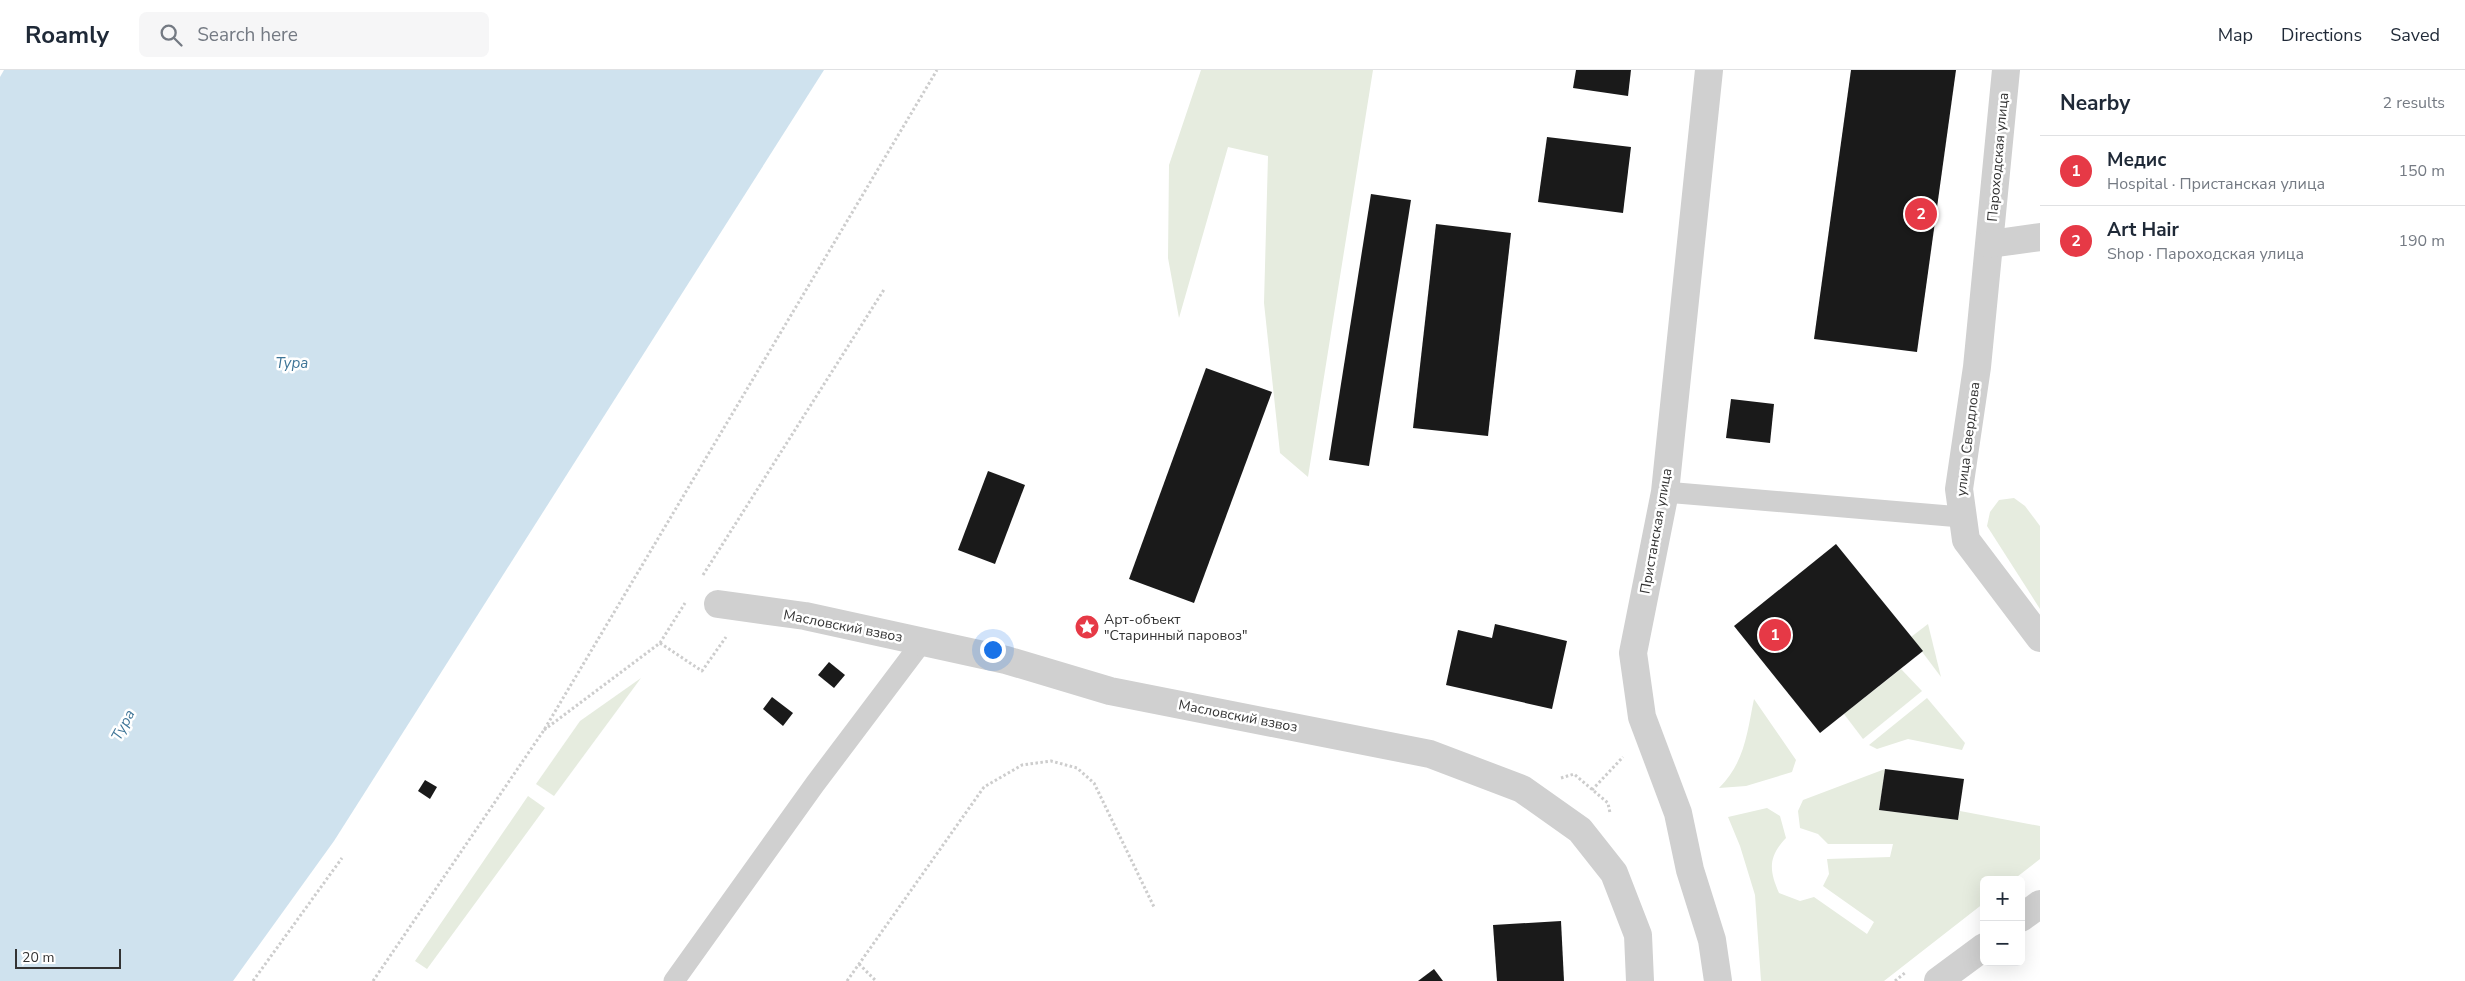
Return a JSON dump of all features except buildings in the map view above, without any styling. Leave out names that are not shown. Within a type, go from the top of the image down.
[{"type":"street","name":"Пристанская улица","points":[[1709,70],[1665,492],[1633,653],[1642,717],[1678,813],[1690,870],[1712,940],[1718,981]]},
{"type":"street","name":"Пароходская улица","points":[[1990,244],[2006,70]]},
{"type":"street","points":[[1990,244],[2040,237]]},
{"type":"street","name":"улица Свердлова","points":[[1990,244],[1977,368],[1959,489],[1961,517],[1966,540],[2040,638]]},
{"type":"street","name":"Масловский взвоз","points":[[718,604],[805,616],[1006,660],[1110,691],[1430,754],[1522,789],[1580,830],[1614,873],[1638,935],[1640,981]]},
{"type":"street","points":[[2025,915],[2040,904]]},
{"type":"street","points":[[1938,981],[1980,950]]},
{"type":"lane","points":[[1665,492],[1961,517]]},
{"type":"lane","points":[[674,981],[815,784],[922,642]]},
{"type":"path","points":[[373,981],[544,730],[937,70]]},
{"type":"path","points":[[702,577],[885,288]]},
{"type":"path","points":[[544,730],[660,643],[686,602]]},
{"type":"path","points":[[660,643],[702,671],[727,636]]},
{"type":"path","points":[[1592,790],[1627,753]]},
{"type":"path","points":[[847,981],[984,787],[1022,766],[1051,761],[1077,768],[1094,783],[1154,907]]},
{"type":"path","points":[[1574,774],[1608,802]]},
{"type":"path","points":[[253,981],[342,858]]},
{"type":"path","points":[[860,964],[876,981]]},
{"type":"shaded area","points":[[1201,70],[1373,70],[1308,477],[1280,453],[1264,303],[1268,156],[1228,147],[1179,318],[1168,258],[1169,165]]},
{"type":"shaded area","points":[[2014,498],[2025,506],[2040,526],[2040,609],[1987,526],[1990,512],[1999,500]]},
{"type":"shaded area","points":[[1928,624],[1941,677],[1911,637]]},
{"type":"shaded area","points":[[1901,669],[1922,691],[1863,739],[1844,714]]},
{"type":"shaded area","points":[[641,678],[554,796],[536,784],[580,721]]},
{"type":"shaded area","points":[[1927,698],[1965,743],[1962,750],[1908,739],[1877,749],[1869,745]]},
{"type":"shaded area","points":[[1754,699],[1796,760],[1792,772],[1746,786],[1719,788],[1728,778],[1740,757],[1747,735]]},
{"type":"shaded area","points":[[1885,769],[1879,810],[1958,820],[1960,811],[2040,826],[2040,859],[2018,876],[1980,876],[1980,906],[1884,981],[1761,981],[1755,895],[1740,846],[1728,817],[1767,808],[1780,816],[1786,838],[1776,851],[1772,864],[1773,877],[1779,893],[1800,901],[1814,897],[1867,934],[1874,922],[1823,886],[1829,874],[1827,859],[1890,857],[1893,844],[1828,844],[1818,834],[1800,828],[1798,811],[1803,800]]},
{"type":"shaded area","points":[[528,796],[545,808],[427,969],[415,961]]},
{"type":"water","name":"Тура","points":[[4,70],[824,70],[334,841],[233,981],[0,981],[0,77]]},
{"type":"place","name":"Art Hair","points":[[1921,214]]},
{"type":"place","name":"Арт-объект \"Старинный паровоз\"","points":[[1087,627]]},
{"type":"place","name":"Медис","points":[[1775,635]]}]
